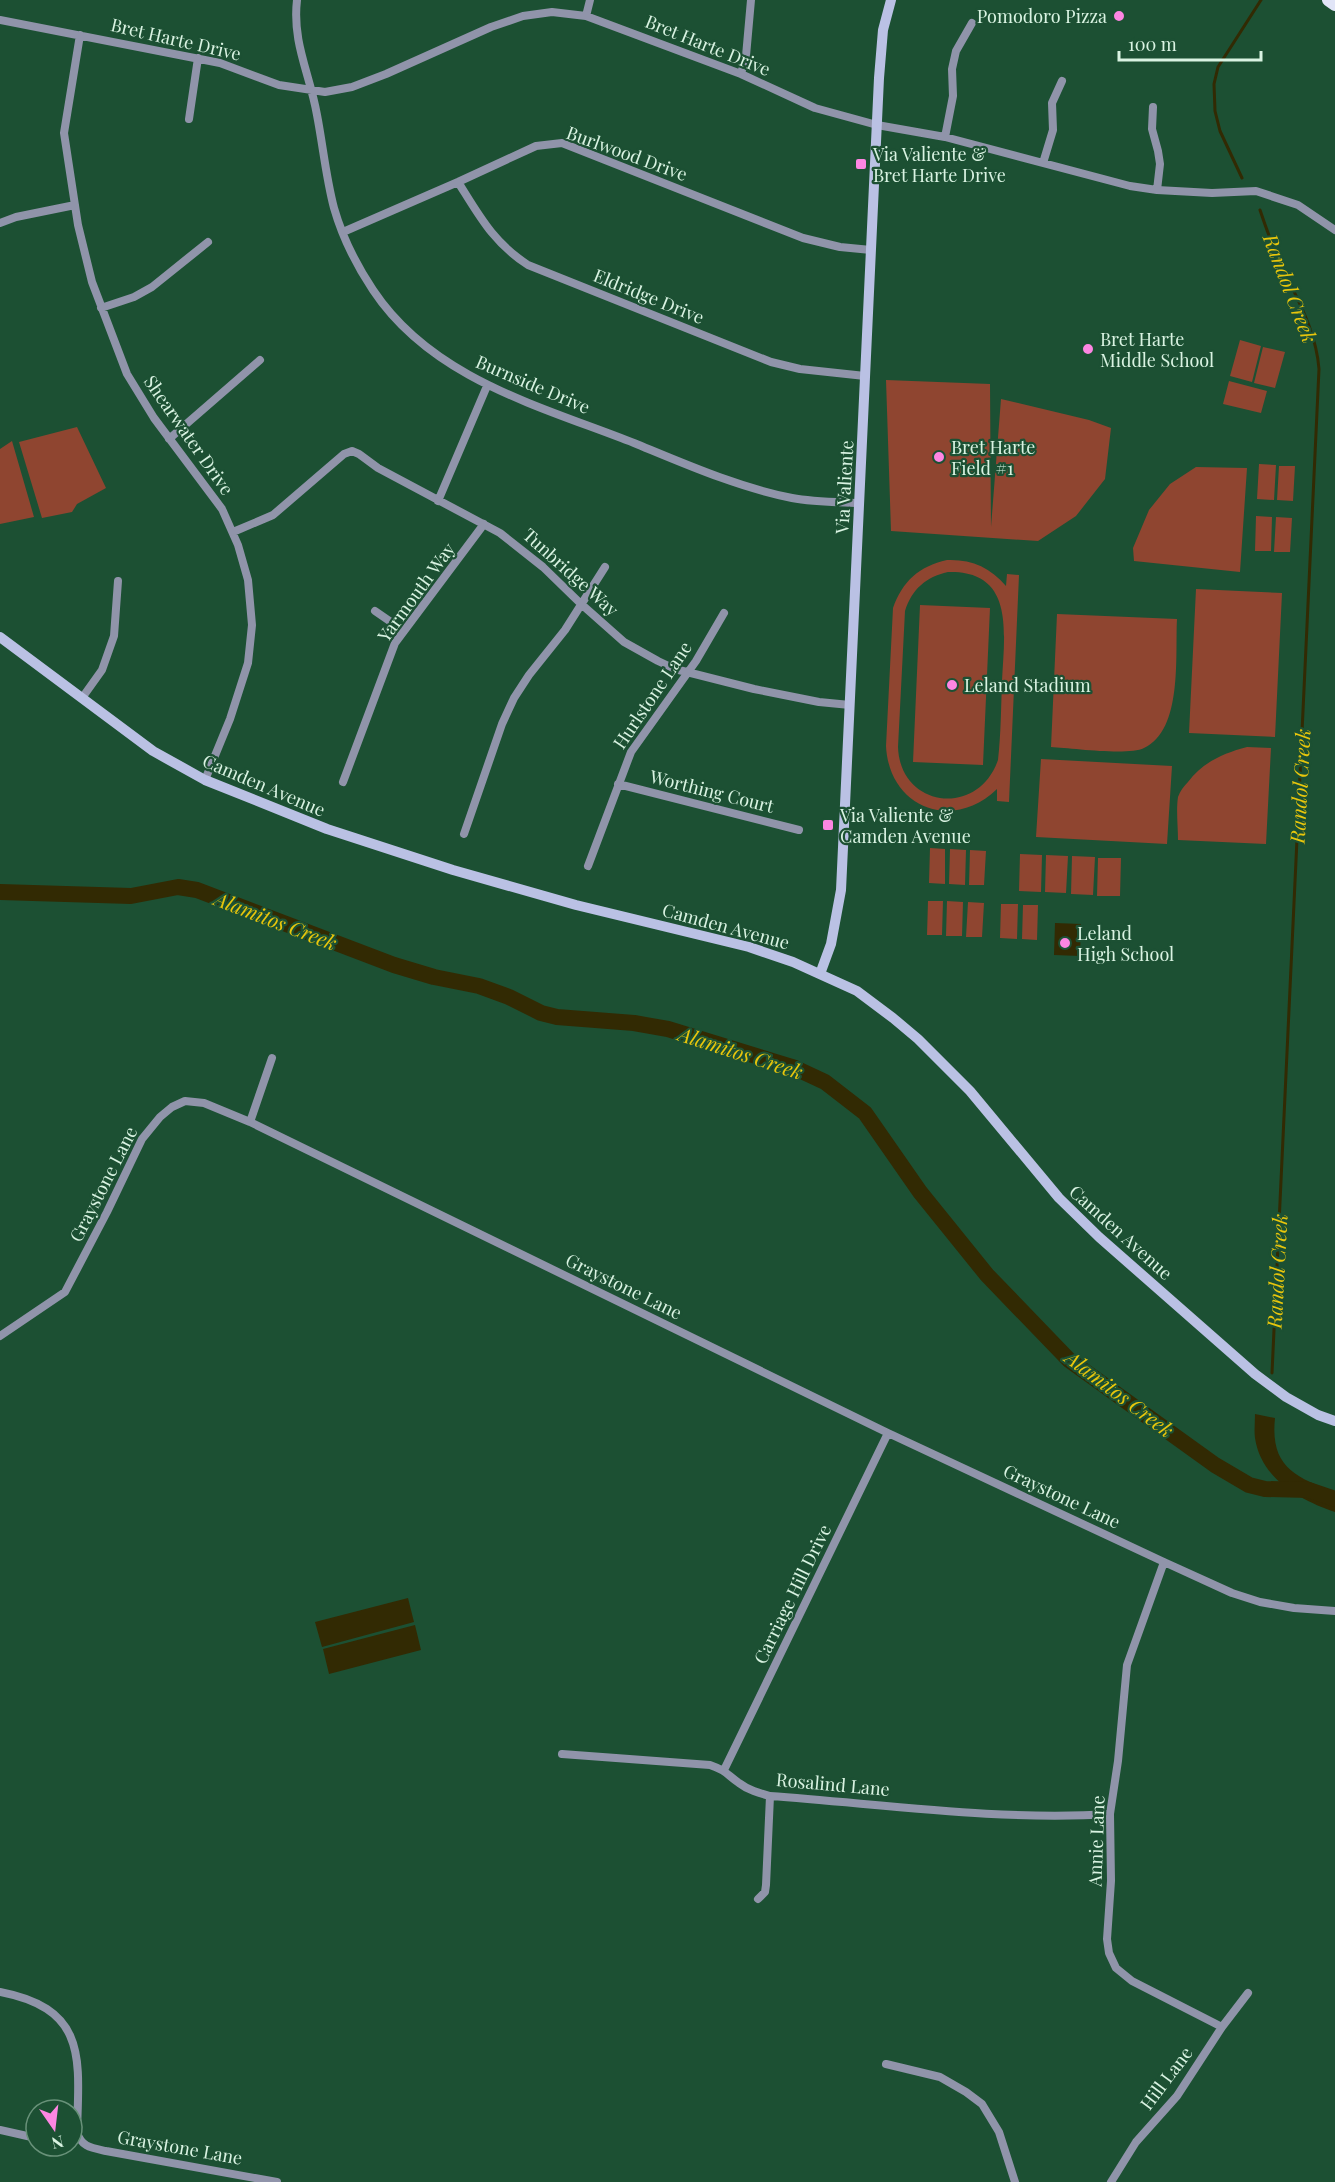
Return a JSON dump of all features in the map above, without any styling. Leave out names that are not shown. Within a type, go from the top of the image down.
[{"type":"main road","points":[[1328,0],[1335,5]]},
{"type":"street","name":"Burnside Drive","points":[[297,0],[296,36],[312,91],[334,209],[349,246],[373,290],[410,334],[437,357],[487,386],[737,484],[794,499],[859,503]]},
{"type":"street","points":[[586,16],[590,0]]},
{"type":"street","points":[[741,74],[746,56],[751,0]]},
{"type":"street","name":"Via Valiente","points":[[820,974],[831,945],[841,890],[877,125],[884,30],[891,0]]},
{"type":"street","name":"Bret Harte Drive","points":[[0,20],[198,58],[220,63],[279,85],[325,92],[352,87],[386,74],[491,27],[523,16],[552,12],[586,16],[741,74],[815,108],[877,125],[945,137],[1130,186],[1212,193],[1256,191],[1298,205],[1335,230]]},
{"type":"street","points":[[945,137],[952,103],[954,60],[962,38],[972,22]]},
{"type":"street","name":"Shearwater Drive","points":[[80,35],[64,133],[85,257],[101,308],[127,374],[169,439],[214,498],[233,532],[249,587],[252,625],[243,682],[205,780]]},
{"type":"street","points":[[189,118],[198,58]]},
{"type":"street","points":[[1043,163],[1053,130],[1052,103],[1062,81]]},
{"type":"street","points":[[1153,107],[1152,129],[1160,164],[1157,190]]},
{"type":"street","name":"Burlwood Drive","points":[[343,232],[536,146],[562,143],[803,238],[840,247],[872,250]]},
{"type":"street","name":"Eldridge Drive","points":[[458,182],[496,239],[510,253],[528,265],[771,362],[800,369],[866,376]]},
{"type":"street","points":[[0,223],[16,217],[75,205]]},
{"type":"street","points":[[101,308],[134,297],[152,287],[208,242]]},
{"type":"street","points":[[169,439],[260,360]]},
{"type":"street","points":[[438,501],[487,386]]},
{"type":"street","name":"Tunbridge Way","points":[[233,532],[273,515],[344,454],[352,451],[378,468],[484,524],[520,547],[624,642],[658,662],[675,669],[754,689],[819,702],[850,705]]},
{"type":"street","name":"Yarmouth Way","points":[[343,782],[396,643],[479,534],[484,524]]},
{"type":"street","points":[[464,834],[502,724],[514,698],[565,630],[580,603],[606,567]]},
{"type":"street","points":[[82,698],[102,670],[114,636],[118,581]]},
{"type":"street","points":[[375,611],[404,631]]},
{"type":"street","name":"Hurlstone Lane","points":[[588,866],[631,752],[688,672],[724,613]]},
{"type":"street","name":"Camden Avenue","points":[[0,637],[153,751],[205,780],[327,829],[453,870],[576,905],[749,947],[793,962],[845,985],[869,999],[918,1039],[970,1091],[1066,1206],[1256,1374],[1286,1397],[1318,1415],[1335,1421]]},
{"type":"street","name":"Worthing Court","points":[[618,784],[799,830]]},
{"type":"street","points":[[250,1122],[272,1058]]},
{"type":"street","name":"Graystone Lane","points":[[0,1336],[65,1292],[142,1138],[160,1117],[172,1107],[185,1101],[204,1102],[250,1122],[888,1433],[1232,1593],[1260,1602],[1294,1608],[1335,1611]]},
{"type":"street","name":"Carriage Hill Drive","points":[[724,1770],[888,1433]]},
{"type":"street","name":"Annie Lane","points":[[1164,1562],[1127,1665],[1118,1761],[1110,1814],[1111,1881],[1107,1939],[1109,1953],[1116,1968],[1132,1981],[1222,2027]]},
{"type":"street","name":"Rosalind Lane","points":[[562,1754],[710,1765],[724,1770],[749,1789],[770,1796],[1022,1815],[1110,1814]]},
{"type":"street","points":[[758,1899],[765,1892],[766,1885],[770,1796]]},
{"type":"street","name":"Graystone Lane","points":[[0,1992],[24,1998],[47,2008],[56,2015],[69,2032],[74,2042],[78,2067],[78,2098]]},
{"type":"street","name":"Hill Lane","points":[[1111,2182],[1136,2142],[1177,2096],[1222,2027],[1248,1993]]},
{"type":"street","points":[[886,2064],[940,2077],[982,2104],[999,2132],[1015,2182]]},
{"type":"street","points":[[0,2130],[24,2135]]},
{"type":"street","name":"Graystone Lane","points":[[84,2145],[277,2182]]},
{"type":"shaded area","points":[[1240,340],[1261,346],[1252,382],[1230,376]]},
{"type":"shaded area","points":[[1263,347],[1285,352],[1275,388],[1254,383]]},
{"type":"shaded area","points":[[886,380],[990,384],[991,527],[1001,399],[1089,420],[1111,428],[1105,479],[1076,516],[1038,541],[891,531]]},
{"type":"shaded area","points":[[1229,381],[1267,391],[1261,413],[1223,404]]},
{"type":"shaded area","points":[[77,427],[106,488],[77,504],[72,512],[42,518],[19,442]]},
{"type":"shaded area","points":[[12,441],[34,517],[0,524],[0,449]]},
{"type":"shaded area","points":[[1259,464],[1276,465],[1274,500],[1257,499]]},
{"type":"shaded area","points":[[1279,466],[1295,466],[1293,501],[1277,500]]},
{"type":"shaded area","points":[[1196,467],[1247,468],[1240,572],[1134,561],[1133,548],[1149,510],[1170,484]]},
{"type":"shaded area","points":[[1256,516],[1272,517],[1271,551],[1255,551]]},
{"type":"shaded area","points":[[1276,517],[1292,518],[1290,552],[1274,552]]},
{"type":"shaded area","points":[[947,560],[980,565],[1006,586],[1007,574],[1019,575],[1009,802],[997,801],[997,789],[980,802],[962,809],[943,811],[926,807],[911,798],[898,785],[890,767],[886,746],[893,608],[901,590],[913,576]],"holes":[[[948,572],[970,574],[985,582],[995,593],[1001,608],[1004,626],[998,760],[988,779],[974,791],[958,797],[941,798],[925,793],[912,783],[902,767],[898,747],[905,611],[916,590],[933,577]]]},
{"type":"shaded area","points":[[1196,589],[1282,593],[1275,737],[1189,733]]},
{"type":"shaded area","name":"Leland Stadium","points":[[920,605],[990,608],[983,765],[913,762]]},
{"type":"shaded area","points":[[1057,614],[1177,619],[1176,671],[1171,709],[1157,739],[1144,748],[1126,751],[1051,747]]},
{"type":"shaded area","points":[[1247,747],[1271,748],[1266,844],[1178,840],[1177,802],[1184,787],[1207,764],[1222,755]]},
{"type":"shaded area","points":[[1041,759],[1172,766],[1167,844],[1036,837]]},
{"type":"shaded area","points":[[930,848],[945,849],[945,884],[929,883]]},
{"type":"shaded area","points":[[950,849],[966,850],[965,885],[949,884]]},
{"type":"shaded area","points":[[970,850],[986,851],[984,885],[969,885]]},
{"type":"shaded area","points":[[1020,854],[1042,855],[1041,892],[1019,891]]},
{"type":"shaded area","points":[[1046,855],[1068,856],[1066,893],[1045,892]]},
{"type":"shaded area","points":[[1072,856],[1095,857],[1093,895],[1071,894]]},
{"type":"shaded area","points":[[1098,858],[1121,858],[1120,896],[1097,896]]},
{"type":"shaded area","points":[[928,901],[943,901],[942,935],[927,935]]},
{"type":"shaded area","points":[[947,901],[963,902],[962,936],[946,936]]},
{"type":"shaded area","points":[[968,902],[984,903],[982,937],[966,937]]},
{"type":"shaded area","points":[[1001,904],[1018,904],[1017,939],[1000,938]]},
{"type":"shaded area","points":[[1023,905],[1038,905],[1037,940],[1022,939]]},
{"type":"shaded area","points":[[1055,923],[1081,924],[1080,956],[1054,955]]},
{"type":"shaded area","points":[[1255,1414],[1275,1418],[1276,1448],[1281,1459],[1297,1475],[1335,1492],[1335,1512],[1309,1501],[1284,1486],[1265,1465],[1255,1435]]},
{"type":"shaded area","points":[[408,1598],[414,1622],[322,1647],[315,1622]]},
{"type":"shaded area","points":[[415,1625],[421,1650],[329,1674],[323,1649]]},
{"type":"waterway","name":"Randol Creek","points":[[1242,178],[1220,131],[1215,111],[1214,84],[1218,67],[1261,0]]},
{"type":"waterway","name":"Randol Creek","points":[[1260,210],[1274,249],[1310,327],[1319,369],[1272,1373]]},
{"type":"waterway","name":"Alamitos Creek","points":[[0,892],[131,896],[178,887],[197,890],[394,965],[434,977],[479,986],[509,997],[541,1013],[557,1017],[634,1023],[668,1029],[795,1068],[825,1082],[865,1113],[920,1192],[987,1275],[1069,1360],[1215,1465],[1249,1485],[1265,1489],[1309,1490],[1335,1499]]},
{"type":"place","name":"Pomodoro Pizza","points":[[1119,16]]},
{"type":"place","name":"Via Valiente & Bret Harte Drive","points":[[861,164]]},
{"type":"place","name":"Bret Harte Middle School","points":[[1088,349]]},
{"type":"place","name":"Bret Harte Field #1","points":[[939,457]]},
{"type":"place","name":"Leland Stadium","points":[[952,685]]},
{"type":"place","name":"Via Valiente & Camden Avenue","points":[[828,825]]},
{"type":"place","name":"Leland High School","points":[[1065,943]]}]
